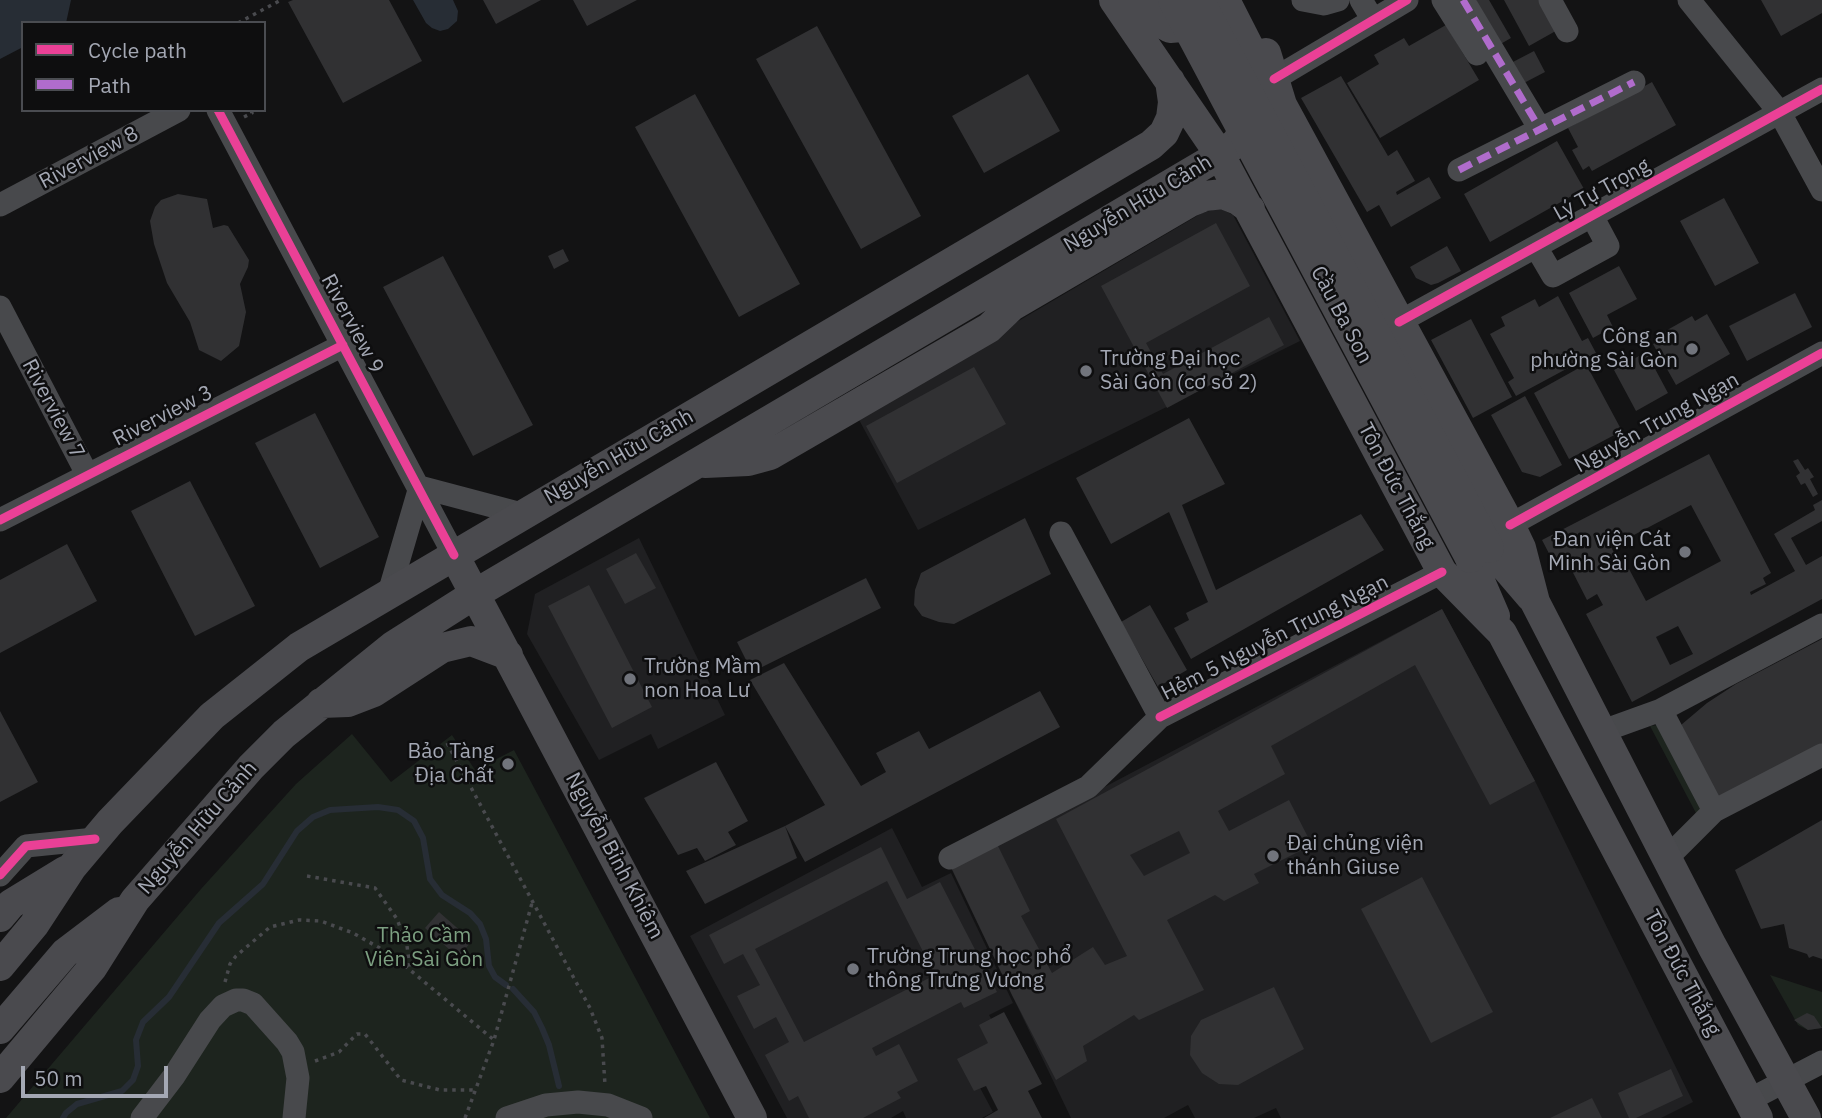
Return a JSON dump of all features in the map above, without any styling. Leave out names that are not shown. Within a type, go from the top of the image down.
[{"type":"main road","name":"Tôn Đức Thắng","points":[[1114,0],[1220,155],[1442,572],[1502,632],[1754,1109]]},
{"type":"main road","points":[[1143,0],[1159,23],[1176,28],[1213,10],[1223,0]]},
{"type":"main road","name":"Cầu Ba Son","points":[[1173,0],[1480,553],[1535,602]]},
{"type":"main road","name":"Cầu Ba Son","points":[[1199,0],[1480,553],[1502,632]]},
{"type":"main road","name":"Nguyễn Hữu Cảnh","points":[[0,1078],[92,968],[135,900],[251,767],[321,703],[348,702],[374,692],[401,657],[475,594],[1220,155],[1236,143],[1253,117],[1258,86],[1250,48],[1223,0]]},
{"type":"main road","name":"Tôn Đức Thắng","points":[[1240,0],[1265,48],[1282,105],[1510,525],[1521,548],[1535,602],[1600,732],[1806,1118]]},
{"type":"main road","name":"Nguyễn Hữu Cảnh","points":[[0,966],[34,925],[72,867],[95,839],[212,716],[256,679],[299,647],[389,593],[1152,145],[1164,133],[1171,118],[1173,102],[1170,81]]},
{"type":"main road","points":[[698,464],[748,461],[770,455],[989,328],[1012,306],[1190,202],[1205,196],[1223,194],[1250,209]]},
{"type":"main road","points":[[943,319],[1012,306]]},
{"type":"main road","name":"Nguyễn Bỉnh Khiêm","points":[[454,555],[752,1118]]},
{"type":"main road","points":[[401,657],[471,641],[508,655]]},
{"type":"main road","name":"Nguyễn Hữu Cảnh","points":[[0,917],[11,904],[72,867]]},
{"type":"main road","name":"Nguyễn Hữu Cảnh","points":[[0,1029],[65,953],[135,900]]},
{"type":"main road","points":[[1699,1005],[1734,985]]},
{"type":"street","points":[[1303,0],[1324,4],[1338,0]]},
{"type":"street","points":[[1361,0],[1373,20]]},
{"type":"street","points":[[1274,79],[1407,0]]},
{"type":"street","points":[[1443,0],[1502,93]]},
{"type":"street","points":[[1463,0],[1540,129]]},
{"type":"street","points":[[1550,0],[1567,31]]},
{"type":"street","points":[[1689,0],[1780,113],[1822,190]]},
{"type":"street","points":[[1459,170],[1634,82]]},
{"type":"street","name":"Lý Tự Trọng","points":[[1399,321],[1822,89]]},
{"type":"street","name":"Riverview 8","points":[[0,205],[175,112]]},
{"type":"street","name":"Riverview 9","points":[[219,112],[454,555]]},
{"type":"street","points":[[1536,247],[1553,276],[1608,246],[1592,216]]},
{"type":"street","name":"Riverview 7","points":[[0,307],[87,474]]},
{"type":"street","name":"Riverview 3","points":[[0,520],[343,345]]},
{"type":"street","name":"Nguyễn Trung Ngạn","points":[[1510,525],[1822,353]]},
{"type":"street","points":[[389,593],[420,487],[522,514]]},
{"type":"street","points":[[1061,533],[1160,717]]},
{"type":"street","name":"Hẻm 5 Nguyễn Trung Ngạn","points":[[950,858],[1088,787],[1160,717],[1442,572]]},
{"type":"street","points":[[1600,732],[1661,710],[1822,625]]},
{"type":"street","points":[[1661,710],[1714,811]]},
{"type":"street","points":[[1667,858],[1714,811],[1822,755]]},
{"type":"street","points":[[0,875],[26,846],[95,839]]},
{"type":"street","points":[[142,1118],[174,1076],[210,1020],[229,1002],[243,1000],[258,1008],[287,1042],[298,1066],[294,1118]]},
{"type":"street","points":[[1754,1109],[1787,1081],[1822,1062]]},
{"type":"street","points":[[507,1118],[562,1102],[603,1104],[641,1118]]},
{"type":"path","points":[[242,21],[281,0]]},
{"type":"path","points":[[447,743],[597,1023],[605,1059],[603,1104]]},
{"type":"path","points":[[307,876],[375,888],[397,919],[407,946],[410,969]]},
{"type":"path","points":[[465,1118],[494,1040],[532,901]]},
{"type":"path","points":[[229,1002],[225,982],[230,964],[236,956],[271,927],[284,922],[310,920],[331,924],[373,943],[410,969],[494,1040]]},
{"type":"path","points":[[298,1066],[332,1056],[361,1033],[369,1036],[401,1080],[440,1090],[475,1090]]},
{"type":"shaded area","points":[[0,0],[71,0],[66,21],[21,21],[21,48],[0,59]]},
{"type":"shaded area","points":[[413,0],[453,0],[458,11],[457,21],[448,29],[440,31],[432,28],[426,23]]},
{"type":"shaded area","name":"Trường Đại học Sài Gòn (cơ sở 2)","points":[[1220,208],[1233,215],[1300,341],[918,530],[857,416],[1202,213]]},
{"type":"shaded area","name":"Trường Mầm non Hoa Lư","points":[[639,538],[725,715],[658,749],[651,734],[599,760],[527,634],[535,594]]},
{"type":"shaded area","name":"Đại chủng viện thánh Giuse","points":[[1442,609],[1535,781],[1693,1102],[1661,1118],[1281,1118],[1276,1108],[1254,1118],[1195,1118],[1188,1105],[1164,1118],[1071,1118],[951,868]]},
{"type":"shaded area","name":"Trường Trung học phổ thông Trưng Vương","points":[[892,828],[922,887],[951,873],[1013,1003],[989,1015],[1002,1038],[964,1058],[993,1112],[982,1118],[906,1118],[903,1111],[891,1118],[787,1118],[690,936]]},
{"type":"green space","points":[[1659,725],[1703,809],[1697,815],[1650,726]]},
{"type":"green space","name":"Thảo Cầm Viên Sài Gòn","points":[[352,734],[391,782],[452,735],[475,770],[514,750],[710,1118],[6,1118],[201,889],[296,784]]},
{"type":"green space","points":[[1770,975],[1822,992],[1822,1028],[1808,1030],[1798,1025]]},
{"type":"building","points":[[389,0],[422,61],[343,103],[288,2]]},
{"type":"building","points":[[483,0],[541,0],[496,24]]},
{"type":"building","points":[[573,0],[637,0],[587,26]]},
{"type":"building","points":[[1489,0],[1511,38],[1497,46],[1473,2]]},
{"type":"building","points":[[1504,0],[1546,0],[1561,28],[1529,46]]},
{"type":"building","points":[[1761,0],[1822,0],[1822,13],[1781,36]]},
{"type":"building","points":[[1446,25],[1479,80],[1380,138],[1347,83],[1379,64],[1374,55],[1404,38],[1409,46]]},
{"type":"building","points":[[817,26],[921,216],[861,249],[756,59]]},
{"type":"building","points":[[1534,51],[1545,72],[1522,84],[1511,63]]},
{"type":"building","points":[[1028,74],[1060,131],[984,173],[952,116]]},
{"type":"building","points":[[1341,76],[1388,156],[1397,150],[1415,181],[1396,192],[1397,195],[1429,177],[1441,198],[1391,227],[1379,205],[1367,212],[1301,98]]},
{"type":"building","points":[[1652,82],[1676,125],[1592,171],[1589,166],[1583,170],[1572,150],[1578,147],[1568,128]]},
{"type":"building","points":[[695,94],[800,284],[739,317],[635,127]]},
{"type":"building","points":[[1557,141],[1584,189],[1490,242],[1464,194]]},
{"type":"building","points":[[178,194],[207,199],[213,228],[228,226],[249,260],[240,284],[246,312],[239,346],[221,361],[199,350],[190,322],[167,283],[154,244],[150,221],[155,207],[161,200]]},
{"type":"building","points":[[1724,198],[1759,263],[1715,286],[1680,221]]},
{"type":"building","points":[[1216,223],[1250,286],[1146,343],[1163,374],[1269,317],[1284,345],[1167,408],[1101,286]]},
{"type":"building","points":[[1447,246],[1461,271],[1431,285],[1416,278],[1410,267]]},
{"type":"building","points":[[563,249],[569,261],[554,269],[548,256]]},
{"type":"building","points":[[443,256],[533,425],[473,456],[383,287]]},
{"type":"building","points":[[1619,266],[1637,299],[1607,315],[1613,327],[1593,338],[1569,293]]},
{"type":"building","points":[[1795,293],[1812,327],[1747,361],[1729,326]]},
{"type":"building","points":[[1558,296],[1582,341],[1588,338],[1596,353],[1516,396],[1508,382],[1514,378],[1490,334],[1505,326],[1501,317],[1535,299],[1539,307]]},
{"type":"building","name":"Công an phường Sài Gòn","points":[[1707,314],[1730,354],[1676,385],[1653,344],[1664,338],[1662,333],[1692,316],[1695,321]]},
{"type":"building","points":[[1471,319],[1512,397],[1473,418],[1431,340]]},
{"type":"building","points":[[1646,352],[1668,393],[1636,411],[1614,370]]},
{"type":"building","points":[[1586,364],[1622,431],[1569,459],[1534,393]]},
{"type":"building","points":[[974,367],[1006,424],[897,483],[866,426]]},
{"type":"building","points":[[1525,396],[1562,465],[1540,477],[1522,472],[1491,415]]},
{"type":"building","points":[[315,413],[379,537],[320,568],[255,443]]},
{"type":"building","points":[[1189,418],[1225,484],[1182,505],[1216,590],[1361,514],[1384,550],[1191,659],[1174,628],[1189,620],[1186,613],[1208,602],[1169,512],[1111,544],[1076,478]]},
{"type":"building","points":[[1709,454],[1771,573],[1763,578],[1766,584],[1750,592],[1751,595],[1795,571],[1774,534],[1815,510],[1813,505],[1822,500],[1822,521],[1791,538],[1806,565],[1822,556],[1822,599],[1632,702],[1586,614],[1603,605],[1597,594],[1587,600],[1566,559],[1555,565],[1542,540]],"holes":[[[1691,505],[1721,561],[1646,601],[1629,569],[1624,572],[1611,547]],[[1678,626],[1693,654],[1670,665],[1656,637]]]},
{"type":"building","points":[[1798,459],[1814,477],[1810,479],[1818,494],[1813,497],[1805,483],[1801,485],[1796,476],[1800,473],[1793,461]]},
{"type":"building","points":[[190,481],[255,606],[195,636],[131,511]]},
{"type":"building","points":[[1025,518],[1051,574],[954,624],[922,616],[914,605],[915,590],[921,573]]},
{"type":"building","points":[[67,544],[97,601],[0,653],[0,580]]},
{"type":"building","points":[[636,553],[656,588],[625,604],[606,569]]},
{"type":"building","points":[[866,578],[881,608],[752,672],[737,642]]},
{"type":"building","points":[[589,585],[652,707],[612,728],[548,606]]},
{"type":"building","points":[[1150,605],[1187,670],[1158,687],[1121,622]]},
{"type":"building","points":[[1442,609],[1535,781],[1490,805],[1415,665],[1271,746],[1285,774],[1218,811],[1229,831],[1289,800],[1312,845],[1254,874],[1259,883],[1224,901],[1215,895],[1167,920],[1204,990],[1139,1020],[1134,1015],[1083,1046],[1087,1061],[1056,1080],[951,867],[997,844],[1030,911],[1021,916],[1052,973],[1093,947],[1105,965],[1127,956],[1056,819]],"holes":[[[1179,831],[1190,853],[1144,876],[1130,855]]]},
{"type":"building","points":[[1822,639],[1822,745],[1719,799],[1681,725],[1736,684]]},
{"type":"building","points":[[784,663],[861,786],[886,772],[876,753],[919,731],[929,749],[1040,691],[1060,727],[805,862],[785,826],[825,805],[750,680]]},
{"type":"building","points":[[0,711],[38,782],[0,802]]},
{"type":"building","points":[[716,762],[748,821],[728,832],[736,845],[705,861],[697,848],[678,855],[644,798]]},
{"type":"building","points":[[1822,820],[1822,959],[1813,956],[1809,958],[1807,954],[1789,948],[1784,924],[1761,929],[1735,870]]},
{"type":"building","points":[[785,826],[797,858],[705,904],[686,871]]},
{"type":"building","points":[[881,847],[907,899],[940,882],[997,992],[964,1008],[961,1002],[872,1048],[876,1056],[899,1044],[918,1081],[897,1092],[901,1098],[863,1118],[809,1118],[798,1096],[789,1101],[765,1055],[789,1042],[776,1017],[754,1029],[737,996],[760,985],[743,954],[724,964],[709,935]],"holes":[[[887,881],[935,975],[804,1042],[755,949]]]},
{"type":"building","points":[[1422,877],[1493,1012],[1431,1043],[1361,909]]},
{"type":"building","points":[[439,912],[472,941],[458,957],[425,928]]},
{"type":"building","points":[[1274,987],[1304,1049],[1238,1085],[1219,1084],[1202,1073],[1190,1055],[1191,1036],[1201,1020]]},
{"type":"building","points":[[1004,1012],[1042,1084],[1028,1091],[1042,1118],[984,1118],[998,1110],[986,1086],[974,1091],[957,1059],[988,1043],[979,1025]]},
{"type":"building","points":[[1807,1013],[1814,1016],[1822,1028],[1808,1030],[1794,1020]]},
{"type":"building","points":[[1671,1069],[1683,1096],[1636,1118],[1629,1118],[1618,1093]]},
{"type":"building","points":[[1592,1098],[1602,1118],[1550,1118]]},
{"type":"waterway","points":[[63,1118],[77,1104],[122,1091],[133,1080],[138,1066],[136,1040],[143,1022],[169,997],[219,923],[263,884],[297,831],[313,817],[330,810],[378,807],[398,810],[414,821],[423,838],[430,879],[442,895],[470,913],[480,924],[486,939],[489,966],[495,977],[506,985]]},
{"type":"waterway","points":[[513,989],[534,1012],[542,1028],[559,1086]]},
{"type":"marked path","points":[[1463,0],[1540,129]]},
{"type":"marked path","points":[[1459,170],[1634,82]]},
{"type":"cycle path","points":[[1274,79],[1407,0]]},
{"type":"cycle path","points":[[1399,322],[1822,89]]},
{"type":"cycle path","points":[[219,112],[454,555]]},
{"type":"cycle path","points":[[0,520],[343,345]]},
{"type":"cycle path","points":[[1510,525],[1822,353]]},
{"type":"cycle path","points":[[1160,717],[1442,572]]},
{"type":"cycle path","points":[[0,875],[26,846],[95,839]]},
{"type":"place","name":"Công an phường Sài Gòn","points":[[1692,349]]},
{"type":"place","name":"Trường Đại học Sài Gòn (cơ sở 2)","points":[[1086,371]]},
{"type":"place","name":"Đan viện Cát Minh Sài Gòn","points":[[1685,552]]},
{"type":"place","name":"Trường Mầm non Hoa Lư","points":[[630,679]]},
{"type":"place","name":"Bảo Tàng Địa Chất","points":[[508,764]]},
{"type":"place","name":"Đại chủng viện thánh Giuse","points":[[1273,856]]},
{"type":"place","name":"Trường Trung học phổ thông Trưng Vương","points":[[853,969]]}]
